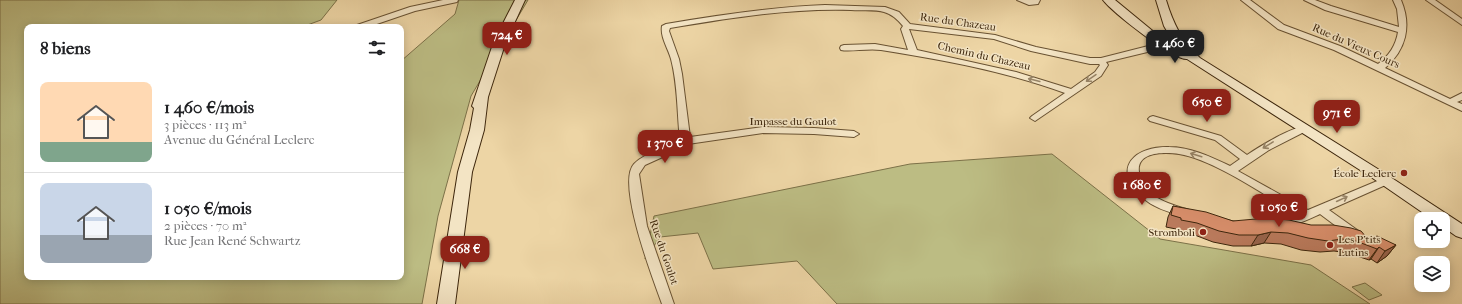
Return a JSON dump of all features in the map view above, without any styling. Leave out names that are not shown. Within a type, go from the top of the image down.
[{"type":"main road","points":[[1108,0],[1164,45],[1196,61],[1386,181],[1462,232]]},
{"type":"main road","points":[[1161,0],[1168,24],[1180,45],[1196,61]]},
{"type":"main road","points":[[446,304],[465,172],[477,130],[482,97],[500,41],[518,1]]},
{"type":"street","points":[[369,24],[413,9],[454,0]]},
{"type":"street","points":[[1021,0],[1029,3],[1035,2],[1036,0]]},
{"type":"street","name":"Rue du Vieux Cours","points":[[1244,0],[1281,26],[1337,48],[1462,108]]},
{"type":"street","points":[[1308,0],[1328,8],[1402,30]]},
{"type":"street","points":[[1379,68],[1397,50],[1401,40],[1404,25],[1402,11],[1397,0]]},
{"type":"street","points":[[1430,0],[1462,22]]},
{"type":"street","name":"Rue du Chazeau","points":[[686,141],[678,72],[675,59],[664,31],[666,26],[726,16],[825,7],[885,9],[896,14],[908,26],[995,37],[1034,49],[1090,60],[1101,60],[1164,45],[1180,45]]},
{"type":"street","points":[[908,26],[905,29],[913,52]]},
{"type":"street","name":"Chemin du Chazeau","points":[[844,48],[855,46],[879,47],[913,52],[1002,70],[1051,84],[1071,92]]},
{"type":"street","points":[[1035,118],[1098,74],[1104,65],[1101,60]]},
{"type":"street","points":[[1450,102],[1462,96]]},
{"type":"street","points":[[1153,119],[1218,138],[1246,159]]},
{"type":"street","points":[[1231,171],[1246,159],[1272,143],[1303,129]]},
{"type":"street","name":"Impasse du Goulot","points":[[686,141],[763,130],[814,131],[854,134]]},
{"type":"street","name":"Rue du Goulot","points":[[668,304],[641,226],[634,168],[646,160],[678,147],[686,141]]},
{"type":"street","points":[[1195,216],[1162,205],[1148,197],[1133,177],[1132,167],[1136,159],[1144,153],[1156,150],[1175,150],[1202,157],[1231,171],[1307,215]]},
{"type":"street","points":[[1266,222],[1288,222],[1386,181]]},
{"type":"street","points":[[1321,209],[1356,235],[1363,245]]},
{"type":"green space","points":[[0,0],[337,0],[321,20],[310,24],[24,24],[24,280],[404,280],[404,58],[455,14],[459,0],[528,0],[471,96],[438,216],[422,304],[0,304]]},
{"type":"green space","points":[[1052,154],[1160,239],[1311,265],[1370,304],[837,304],[797,261],[713,269],[698,233],[660,237],[645,259],[654,216],[910,164]]},
{"type":"green space","points":[[1365,283],[1382,295],[1369,300],[1352,287]]},
{"type":"building","points":[[1173,206],[1206,212],[1233,221],[1267,218],[1289,220],[1311,225],[1333,225],[1351,228],[1361,231],[1367,238],[1371,239],[1377,236],[1396,245],[1385,251],[1379,247],[1377,249],[1356,241],[1342,239],[1328,241],[1288,233],[1271,232],[1258,235],[1239,235],[1181,220],[1181,218],[1171,215]]},
{"type":"place","name":"École Leclerc","points":[[1404,173]]},
{"type":"place","name":"Stromboli","points":[[1203,232]]},
{"type":"place","name":"Les P’tits Lutins","points":[[1330,245]]}]
